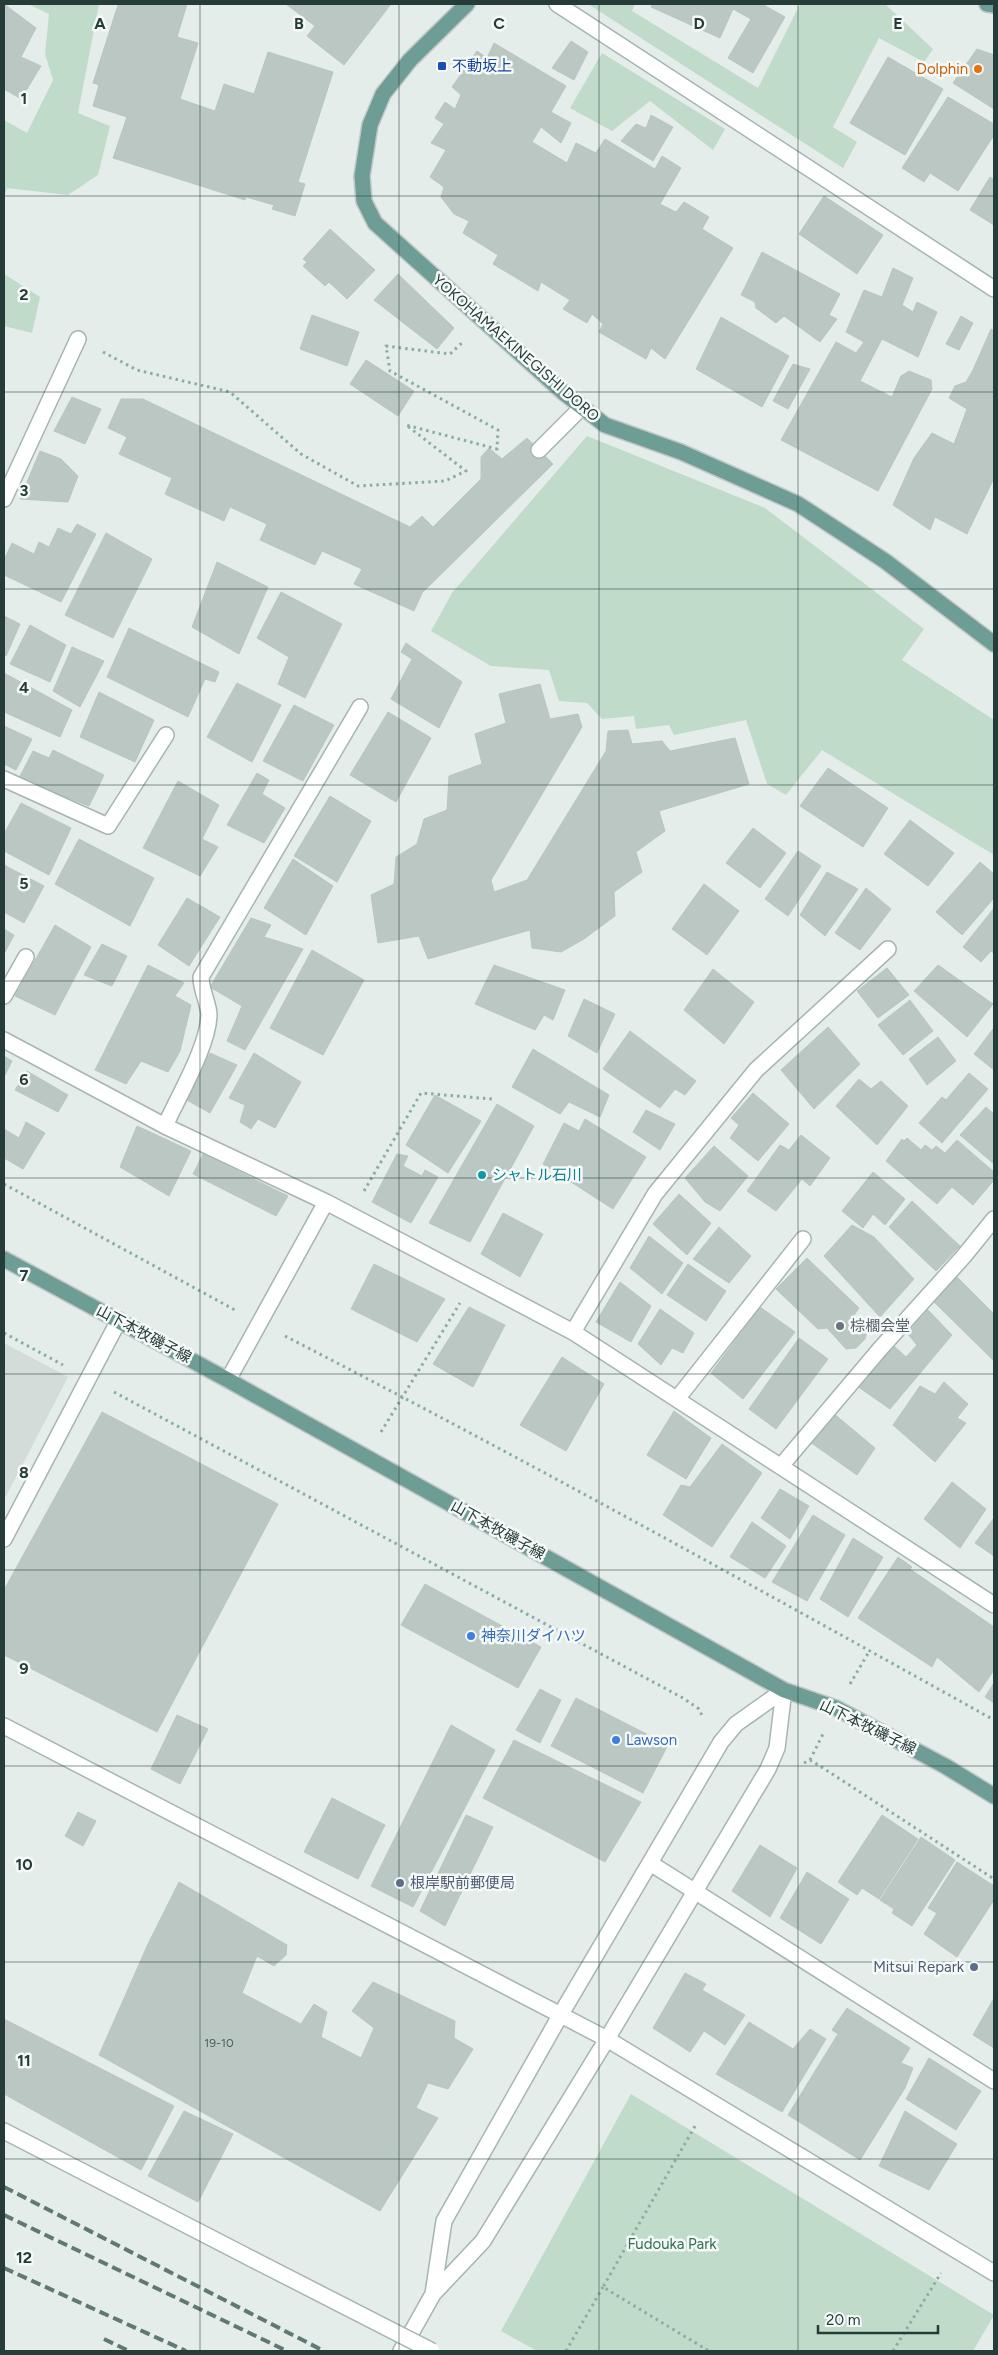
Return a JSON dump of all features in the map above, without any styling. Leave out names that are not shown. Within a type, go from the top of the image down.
[{"type":"main road","name":"YOKOHAMAEKINEGISHI DORO","points":[[467,4],[410,60],[382,94],[370,125],[362,176],[364,202],[375,223],[486,323],[605,425],[681,452],[798,504],[885,561],[994,644]]},
{"type":"main road","points":[[987,4],[994,5]]},
{"type":"main road","name":"山下本牧磯子線","points":[[4,1258],[366,1456],[784,1690],[836,1708],[993,1792]]},
{"type":"street","points":[[557,4],[994,289]]},
{"type":"street","points":[[4,499],[78,339]]},
{"type":"street","points":[[540,450],[582,407]]},
{"type":"street","points":[[165,1126],[206,1035],[209,1013],[201,988],[201,977],[360,707]]},
{"type":"street","points":[[4,779],[108,826],[166,735]]},
{"type":"street","points":[[572,1332],[654,1194],[756,1070],[888,949]]},
{"type":"street","points":[[4,996],[26,957]]},
{"type":"street","points":[[4,1040],[165,1126],[326,1202],[572,1332],[994,1604]]},
{"type":"street","points":[[228,1380],[326,1202]]},
{"type":"street","points":[[781,1466],[880,1348],[964,1256],[994,1219]]},
{"type":"street","points":[[677,1399],[803,1239]]},
{"type":"street","points":[[4,1540],[119,1320]]},
{"type":"street","points":[[433,2294],[444,2221],[561,2014],[721,1742],[736,1724],[784,1690]]},
{"type":"street","points":[[401,2351],[433,2294],[483,2241],[607,2039],[775,1755],[784,1690]]},
{"type":"street","points":[[4,1726],[607,2039],[994,2273]]},
{"type":"street","points":[[650,1863],[696,1890],[994,2081]]},
{"type":"street","points":[[4,2131],[432,2351]]},
{"type":"path","points":[[78,339],[137,370],[230,392],[301,454],[358,486],[445,481],[466,470],[406,426],[496,449],[498,430],[390,371],[386,346],[450,354],[486,323]]},
{"type":"path","points":[[350,1215],[421,1093],[492,1098]]},
{"type":"path","points":[[4,1184],[260,1323],[402,1396],[828,1627],[994,1720]]},
{"type":"path","points":[[366,1456],[473,1281]]},
{"type":"path","points":[[4,1333],[72,1369]]},
{"type":"path","points":[[114,1392],[683,1698],[699,1709],[702,1721]]},
{"type":"path","points":[[799,1768],[807,1760],[817,1764],[994,1879]]},
{"type":"path","points":[[566,2351],[700,2117]]},
{"type":"path","points":[[893,2351],[945,2266]]},
{"type":"path","points":[[603,2287],[709,2351]]},
{"type":"shaded area","points":[[4,1343],[68,1377],[4,1500]]},
{"type":"green space","points":[[28,4],[99,4],[78,113],[110,126],[98,175],[68,195],[7,188],[4,198],[4,120],[27,133],[53,80],[45,54],[49,14]]},
{"type":"green space","points":[[588,4],[635,4],[632,11],[758,88],[800,4],[885,4],[933,49],[924,62],[879,38],[833,127],[857,142],[843,168]]},
{"type":"green space","points":[[602,53],[725,129],[713,150],[650,101],[612,131],[570,108]]},
{"type":"green space","points":[[4,274],[40,297],[32,333],[4,326]]},
{"type":"green space","points":[[587,436],[765,508],[924,629],[902,660],[994,720],[994,855],[822,750],[786,795],[767,784],[746,720],[674,735],[669,725],[636,729],[634,716],[602,719],[587,703],[559,701],[549,670],[491,666],[431,631],[452,593]]},
{"type":"green space","name":"Fudouka Park","points":[[631,2094],[994,2315],[973,2351],[537,2351],[501,2331]]},
{"type":"building","points":[[4,4],[36,28],[21,57],[41,66],[21,99],[4,89]]},
{"type":"building","points":[[115,4],[187,4],[177,37],[198,43],[180,99],[215,111],[224,84],[254,94],[268,52],[333,72],[298,182],[305,184],[295,216],[272,209],[274,205],[246,197],[245,200],[113,158],[127,117],[93,106],[99,85],[93,83],[118,5]]},
{"type":"building","points":[[286,4],[391,4],[344,65],[307,36],[315,26]]},
{"type":"building","points":[[652,4],[762,4],[785,17],[753,73],[728,58],[751,19],[733,9],[720,38],[651,7]]},
{"type":"building","points":[[571,41],[588,52],[574,80],[552,68]]},
{"type":"building","points":[[494,43],[566,86],[551,112],[571,123],[561,143],[541,127],[532,142],[567,163],[576,143],[596,153],[605,139],[655,169],[662,156],[681,168],[660,204],[676,212],[684,202],[709,217],[702,229],[733,248],[665,359],[651,348],[646,359],[599,332],[603,324],[592,314],[587,323],[563,309],[570,300],[541,282],[538,291],[493,264],[498,255],[463,233],[469,221],[454,214],[441,197],[444,187],[430,177],[446,150],[431,143],[444,124],[435,118],[445,102],[455,109],[461,95],[452,87],[477,51],[487,58]]},
{"type":"building","name":"Dolphin","points":[[977,49],[994,55],[994,109],[953,83]]},
{"type":"building","points":[[888,57],[943,89],[905,155],[850,123]]},
{"type":"building","points":[[948,97],[994,124],[994,135],[958,191],[930,173],[924,182],[902,168]]},
{"type":"building","points":[[651,115],[673,127],[653,161],[621,141],[636,124],[646,128]]},
{"type":"building","points":[[990,177],[994,180],[994,225],[970,210]]},
{"type":"building","points":[[824,196],[883,235],[857,274],[799,234]]},
{"type":"building","points":[[330,229],[375,270],[347,299],[329,282],[325,286],[303,266],[307,262],[303,259]]},
{"type":"building","points":[[762,252],[840,294],[829,315],[837,319],[820,342],[784,316],[776,323],[756,308],[755,302],[741,295]]},
{"type":"building","points":[[893,268],[913,278],[902,305],[913,312],[917,302],[937,312],[918,357],[882,339],[860,381],[892,397],[901,376],[909,371],[931,380],[932,389],[878,491],[781,440],[836,342],[856,353],[864,342],[846,332],[864,290],[882,297]]},
{"type":"building","points":[[398,274],[454,328],[437,349],[374,300]]},
{"type":"building","points":[[312,315],[359,332],[347,366],[300,349]]},
{"type":"building","points":[[961,316],[973,323],[959,350],[946,344]]},
{"type":"building","points":[[721,317],[789,356],[762,407],[696,369]]},
{"type":"building","points":[[991,329],[994,331],[994,478],[967,534],[935,517],[930,530],[893,505],[914,458],[932,433],[954,444],[967,409],[949,398],[955,386],[966,382]]},
{"type":"building","points":[[366,360],[414,391],[398,416],[350,384]]},
{"type":"building","points":[[793,364],[810,369],[788,409],[773,401]]},
{"type":"building","points":[[72,397],[101,409],[85,444],[54,431]]},
{"type":"building","points":[[121,399],[143,399],[410,527],[422,516],[433,527],[481,479],[481,457],[489,448],[502,459],[527,438],[553,464],[422,593],[414,611],[354,584],[362,569],[322,551],[315,565],[260,540],[267,524],[230,507],[224,521],[165,494],[172,478],[119,454],[127,437],[108,428]]},
{"type":"building","points":[[40,451],[61,459],[78,476],[68,502],[20,499]]},
{"type":"building","points":[[77,524],[96,534],[61,602],[4,575],[4,560],[12,543],[34,554],[39,542],[49,547],[58,528],[71,534]]},
{"type":"building","points":[[106,533],[152,559],[113,638],[65,615]]},
{"type":"building","points":[[217,562],[268,587],[239,654],[192,627]]},
{"type":"building","points":[[281,592],[342,624],[305,698],[278,684],[289,657],[257,638]]},
{"type":"building","points":[[4,616],[20,624],[6,656],[4,655]]},
{"type":"building","points":[[30,625],[66,645],[50,682],[10,664]]},
{"type":"building","points":[[129,628],[219,672],[215,682],[205,679],[188,717],[107,677]]},
{"type":"building","points":[[406,643],[462,682],[439,728],[391,699],[412,659],[401,652]]},
{"type":"building","points":[[72,647],[104,661],[80,707],[53,691]]},
{"type":"building","points":[[4,673],[72,710],[60,737],[4,712]]},
{"type":"building","points":[[237,683],[281,705],[252,762],[207,737]]},
{"type":"building","points":[[540,684],[550,719],[578,714],[582,727],[491,880],[494,892],[527,880],[606,751],[608,731],[628,730],[632,744],[662,741],[670,751],[735,738],[749,784],[659,811],[665,831],[636,852],[642,872],[614,892],[615,916],[584,939],[561,952],[532,948],[530,930],[428,959],[419,936],[378,943],[371,895],[394,884],[396,857],[417,844],[424,819],[447,810],[449,776],[482,764],[475,734],[506,723],[499,694]]},
{"type":"building","points":[[99,692],[154,720],[135,762],[80,737]]},
{"type":"building","points":[[294,705],[334,725],[303,781],[263,761]]},
{"type":"building","points":[[388,712],[431,738],[396,802],[350,775]]},
{"type":"building","points":[[4,726],[32,739],[16,770],[4,764]]},
{"type":"building","points":[[53,750],[104,775],[89,806],[19,778],[33,751],[49,758]]},
{"type":"building","points":[[828,768],[888,808],[863,847],[800,806]]},
{"type":"building","points":[[257,773],[269,780],[262,794],[285,808],[264,843],[227,825]]},
{"type":"building","points":[[178,781],[219,805],[202,839],[218,847],[200,876],[143,848]]},
{"type":"building","points":[[330,796],[371,821],[337,882],[294,856]]},
{"type":"building","points":[[21,803],[71,828],[49,875],[4,851],[4,834]]},
{"type":"building","points":[[910,820],[954,853],[928,886],[884,854]]},
{"type":"building","points":[[753,828],[786,853],[760,888],[726,863]]},
{"type":"building","points":[[79,839],[154,878],[130,926],[55,884]]},
{"type":"building","points":[[798,851],[821,866],[788,916],[765,899]]},
{"type":"building","points":[[293,859],[333,886],[306,935],[264,908]]},
{"type":"building","points":[[980,862],[994,874],[994,898],[962,935],[936,912]]},
{"type":"building","points":[[4,865],[44,886],[24,923],[4,912]]},
{"type":"building","points":[[827,872],[858,889],[825,936],[800,915]]},
{"type":"building","points":[[704,884],[739,911],[707,955],[672,929]]},
{"type":"building","points":[[866,888],[891,909],[860,950],[835,933]]},
{"type":"building","points":[[187,898],[220,917],[189,966],[158,945]]},
{"type":"building","points":[[994,908],[994,953],[991,951],[981,962],[963,947]]},
{"type":"building","points":[[251,918],[271,925],[264,937],[303,949],[245,1050],[227,1041],[242,1006],[210,987]]},
{"type":"building","points":[[55,925],[91,947],[55,1015],[15,996]]},
{"type":"building","points":[[4,929],[14,935],[4,954]]},
{"type":"building","points":[[102,944],[127,956],[112,986],[84,975]]},
{"type":"building","points":[[312,950],[364,980],[323,1055],[270,1028]]},
{"type":"building","points":[[148,965],[184,983],[175,996],[191,1005],[180,1051],[168,1072],[141,1061],[126,1084],[95,1070]]},
{"type":"building","points":[[494,965],[565,990],[553,1020],[544,1015],[535,1030],[475,1004]]},
{"type":"building","points":[[938,965],[993,1004],[967,1037],[914,991]]},
{"type":"building","points":[[887,968],[909,995],[878,1018],[857,991]]},
{"type":"building","points":[[713,969],[754,1002],[724,1044],[684,1010]]},
{"type":"building","points":[[584,999],[615,1014],[597,1053],[568,1036]]},
{"type":"building","points":[[910,1000],[933,1031],[903,1055],[878,1025]]},
{"type":"building","points":[[828,1027],[860,1064],[814,1109],[781,1070]]},
{"type":"building","points":[[994,1030],[994,1070],[974,1054]]},
{"type":"building","points":[[630,1031],[696,1081],[685,1095],[675,1089],[660,1108],[603,1069]]},
{"type":"building","points":[[938,1037],[956,1061],[927,1085],[909,1059]]},
{"type":"building","points":[[533,1049],[609,1095],[600,1117],[569,1102],[560,1114],[512,1087]]},
{"type":"building","points":[[210,1053],[237,1065],[210,1113],[185,1099]]},
{"type":"building","points":[[254,1053],[301,1082],[275,1128],[258,1119],[251,1129],[240,1122],[245,1105],[229,1098]]},
{"type":"building","points":[[4,1056],[12,1061],[4,1077]]},
{"type":"building","points":[[27,1071],[68,1095],[58,1112],[15,1090]]},
{"type":"building","points":[[969,1073],[988,1089],[942,1143],[919,1123],[942,1097],[946,1100]]},
{"type":"building","points":[[859,1079],[871,1089],[881,1081],[908,1106],[877,1145],[836,1106]]},
{"type":"building","points":[[753,1093],[789,1124],[758,1161],[730,1138],[739,1125],[731,1118]]},
{"type":"building","points":[[435,1095],[481,1121],[448,1173],[406,1145]]},
{"type":"building","name":"シャトル石川","points":[[497,1104],[534,1126],[470,1242],[429,1223]]},
{"type":"building","points":[[986,1107],[994,1114],[994,1164],[960,1135]]},
{"type":"building","points":[[646,1110],[675,1124],[660,1150],[633,1132]]},
{"type":"building","points":[[585,1119],[646,1157],[613,1209],[543,1164],[564,1123],[579,1131]]},
{"type":"building","points":[[26,1122],[45,1133],[23,1169],[4,1158],[4,1129],[19,1138]]},
{"type":"building","points":[[137,1126],[191,1151],[169,1196],[120,1167]]},
{"type":"building","points":[[801,1135],[830,1158],[810,1186],[802,1179],[776,1211],[747,1191],[780,1145],[789,1150]]},
{"type":"building","points":[[907,1138],[921,1150],[925,1145],[932,1150],[936,1146],[945,1153],[957,1140],[994,1172],[994,1180],[973,1205],[952,1187],[937,1204],[886,1161],[902,1139],[904,1141]]},
{"type":"building","points":[[714,1146],[748,1176],[720,1211],[705,1202],[685,1178]]},
{"type":"building","points":[[203,1154],[288,1196],[276,1216],[193,1174]]},
{"type":"building","points":[[397,1154],[408,1156],[403,1166],[422,1176],[425,1170],[438,1177],[411,1223],[372,1202]]},
{"type":"building","points":[[873,1172],[905,1199],[885,1225],[873,1214],[863,1228],[842,1211]]},
{"type":"building","points":[[679,1194],[711,1223],[687,1255],[653,1224]]},
{"type":"building","points":[[912,1201],[960,1246],[936,1271],[889,1227]]},
{"type":"building","points":[[503,1213],[543,1234],[520,1277],[481,1254]]},
{"type":"building","points":[[852,1225],[874,1237],[914,1279],[880,1317],[824,1256]]},
{"type":"building","points":[[719,1227],[751,1256],[729,1283],[693,1259]]},
{"type":"building","points":[[649,1236],[683,1263],[662,1294],[630,1268]]},
{"type":"building","points":[[807,1258],[859,1308],[850,1321],[860,1323],[867,1332],[865,1339],[856,1348],[846,1349],[827,1328],[818,1329],[776,1289]]},
{"type":"building","points":[[374,1264],[445,1299],[417,1342],[351,1309]]},
{"type":"building","points":[[688,1264],[726,1291],[706,1321],[667,1295]]},
{"type":"building","points":[[957,1277],[994,1314],[994,1361],[933,1301]]},
{"type":"building","points":[[620,1282],[651,1306],[631,1342],[596,1322]]},
{"type":"building","points":[[469,1307],[505,1325],[473,1387],[433,1364]]},
{"type":"building","points":[[760,1307],[795,1332],[743,1399],[711,1373]]},
{"type":"building","points":[[660,1309],[694,1333],[683,1353],[672,1348],[661,1365],[638,1344]]},
{"type":"building","points":[[928,1310],[952,1335],[890,1409],[857,1386],[893,1345],[906,1357],[917,1345],[907,1333]]},
{"type":"building","points":[[799,1338],[828,1359],[776,1429],[749,1409]]},
{"type":"building","points":[[562,1357],[604,1384],[566,1451],[520,1425]]},
{"type":"building","points":[[944,1382],[968,1404],[957,1418],[966,1423],[935,1462],[893,1425],[920,1386],[935,1394]]},
{"type":"building","points":[[674,1411],[711,1438],[686,1479],[647,1455]]},
{"type":"building","points":[[102,1412],[278,1504],[157,1732],[4,1655],[4,1590]]},
{"type":"building","points":[[833,1413],[875,1448],[857,1475],[810,1442]]},
{"type":"building","points":[[722,1444],[762,1473],[712,1547],[663,1515],[681,1485],[690,1487]]},
{"type":"building","points":[[952,1482],[986,1509],[960,1548],[924,1519]]},
{"type":"building","points":[[780,1489],[809,1506],[790,1539],[761,1518]]},
{"type":"building","points":[[813,1515],[845,1535],[807,1601],[772,1582]]},
{"type":"building","points":[[994,1518],[994,1556],[975,1543]]},
{"type":"building","points":[[752,1522],[786,1546],[765,1578],[730,1557]]},
{"type":"building","points":[[853,1538],[883,1557],[848,1617],[820,1599]]},
{"type":"building","points":[[898,1557],[912,1567],[910,1569],[994,1627],[994,1670],[979,1692],[937,1657],[932,1667],[858,1618]]},
{"type":"building","name":"神奈川ダイハツ","points":[[425,1584],[541,1647],[518,1688],[401,1625]]},
{"type":"building","points":[[994,1683],[994,1703],[985,1697]]},
{"type":"building","points":[[540,1689],[561,1700],[540,1743],[516,1730]]},
{"type":"building","points":[[576,1698],[668,1745],[643,1793],[551,1746]]},
{"type":"building","points":[[177,1715],[208,1729],[180,1784],[151,1769]]},
{"type":"building","points":[[451,1725],[495,1750],[413,1907],[371,1886]]},
{"type":"building","points":[[514,1740],[641,1802],[605,1862],[483,1798]]},
{"type":"building","points":[[332,1798],[385,1825],[358,1879],[304,1852]]},
{"type":"building","points":[[78,1812],[96,1821],[83,1846],[65,1836]]},
{"type":"building","points":[[466,1815],[493,1827],[445,1926],[420,1911]]},
{"type":"building","points":[[882,1815],[918,1839],[879,1899],[862,1888],[857,1895],[838,1882]]},
{"type":"building","points":[[921,1837],[955,1860],[912,1926],[892,1913],[894,1909],[880,1900]]},
{"type":"building","points":[[760,1845],[797,1868],[770,1917],[732,1891]]},
{"type":"building","points":[[957,1862],[994,1886],[994,1900],[957,1957],[924,1934],[937,1913],[928,1908]]},
{"type":"building","points":[[807,1872],[849,1899],[821,1944],[780,1918]]},
{"type":"building","points":[[179,1882],[287,1945],[286,1955],[274,1966],[257,1956],[242,1993],[301,2024],[314,2004],[327,2012],[321,2037],[361,2058],[374,2028],[352,2011],[373,1982],[455,2021],[454,2038],[473,2049],[448,2089],[428,2083],[416,2108],[438,2118],[380,2211],[99,2055],[148,1944]]},
{"type":"building","points":[[685,1973],[706,1984],[702,1990],[745,2015],[725,2045],[704,2031],[690,2052],[653,2028]]},
{"type":"building","points":[[994,1998],[994,2048],[973,2035]]},
{"type":"building","points":[[847,2008],[910,2048],[901,2063],[913,2068],[905,2088],[860,2160],[788,2115],[838,2034],[832,2030]]},
{"type":"building","points":[[4,2019],[174,2106],[141,2170],[4,2094]]},
{"type":"building","points":[[749,2022],[793,2049],[810,2029],[826,2039],[782,2112],[716,2074]]},
{"type":"building","points":[[929,2058],[981,2091],[956,2130],[906,2099]]},
{"type":"building","points":[[184,2111],[233,2134],[198,2202],[148,2176]]},
{"type":"building","points":[[905,2111],[957,2144],[929,2190],[879,2166]]},
{"type":"railway","points":[[4,2187],[324,2351]]},
{"type":"railway","points":[[4,2215],[287,2351]]},
{"type":"railway","points":[[4,2268],[186,2351]]},
{"type":"railway","points":[[104,2339],[129,2351]]},
{"type":"place","name":"不動坂上","points":[[442,66]]},
{"type":"place","name":"Dolphin","points":[[978,69]]},
{"type":"place","name":"シャトル石川","points":[[482,1175]]},
{"type":"place","name":"棕櫚会堂","points":[[840,1326]]},
{"type":"place","name":"神奈川ダイハツ","points":[[471,1636]]},
{"type":"place","name":"Lawson","points":[[616,1740]]},
{"type":"place","name":"根岸駅前郵便局","points":[[400,1883]]},
{"type":"place","name":"Mitsui Repark","points":[[974,1967]]}]
